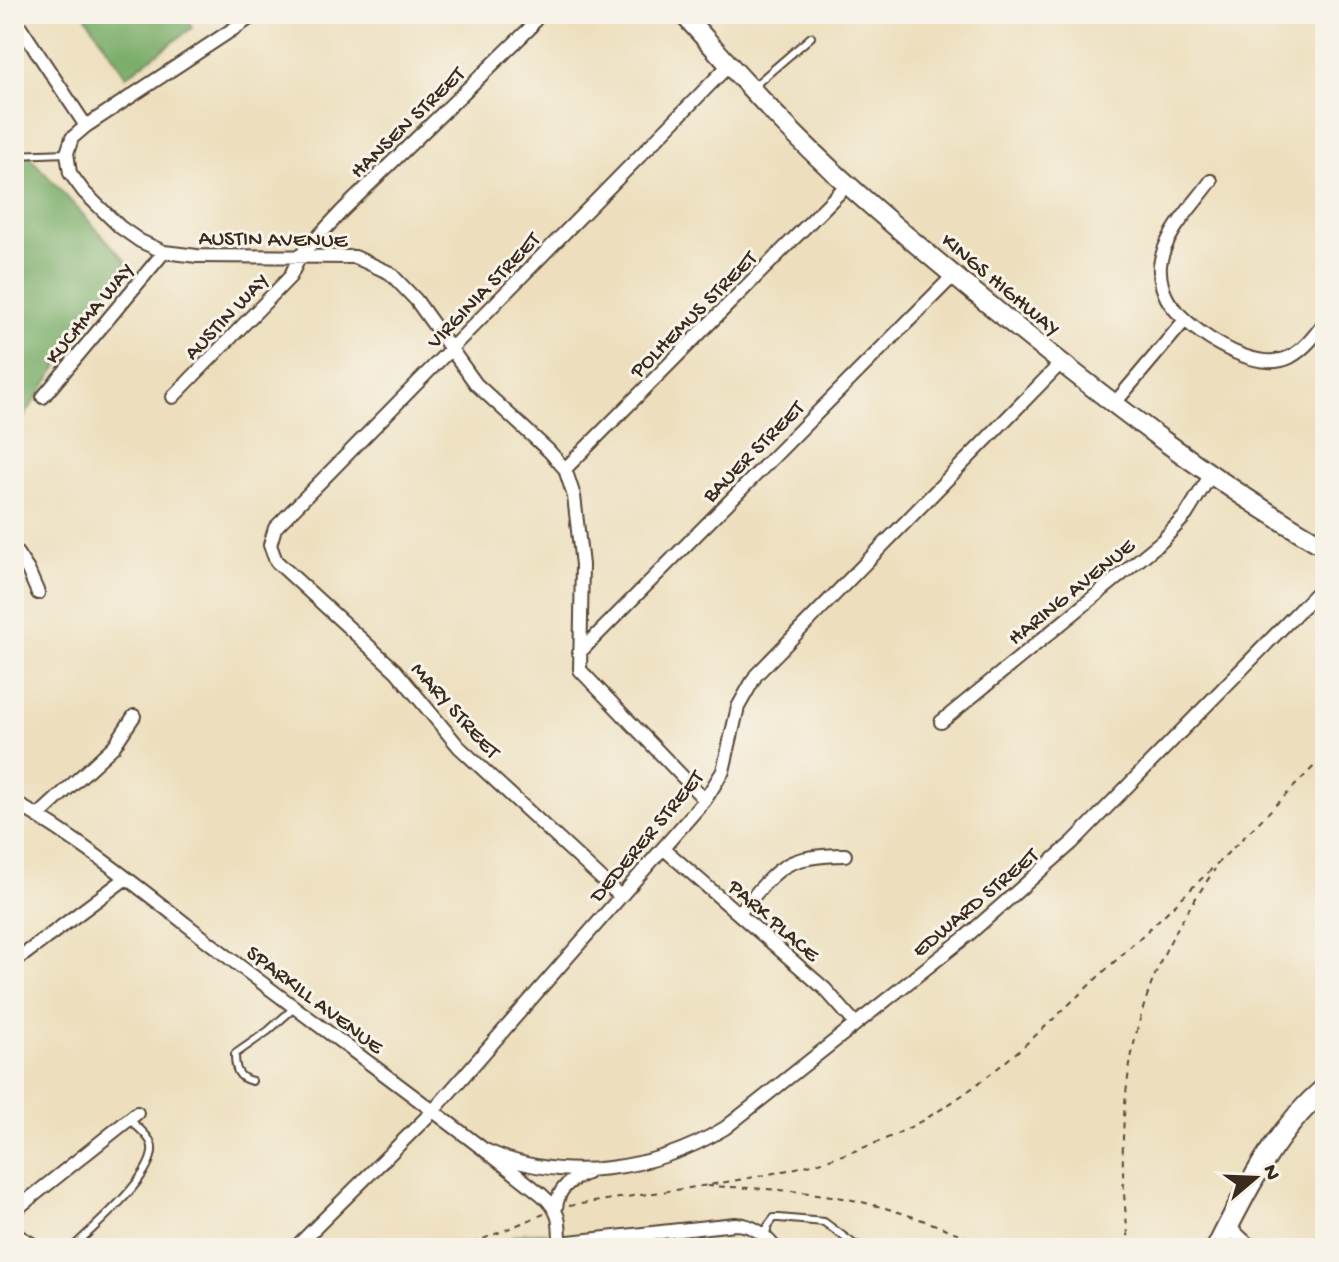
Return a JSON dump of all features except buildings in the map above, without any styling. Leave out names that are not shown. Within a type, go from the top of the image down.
[{"type":"main road","points":[[1217,1248],[1268,1153],[1291,1122],[1321,1100]]},
{"type":"street","points":[[67,153],[72,138],[86,126],[256,14]]},
{"type":"street","name":"HANSEN STREET","points":[[300,256],[529,29],[539,14]]},
{"type":"street","name":"KINGS HIGHWAY","points":[[683,14],[751,89],[847,185],[954,275],[1061,363],[1210,476],[1325,547]]},
{"type":"street","points":[[19,25],[86,126]]},
{"type":"street","name":"VIRGINIA STREET","points":[[270,545],[275,528],[729,65]]},
{"type":"street","name":"AUSTIN AVENUE","points":[[67,153],[70,173],[84,192],[120,227],[164,252],[197,256],[355,257],[390,273],[416,300],[476,384],[565,469],[574,496],[582,565],[580,670],[705,800]]},
{"type":"street","points":[[1211,181],[1165,246],[1160,267],[1161,284],[1170,304],[1185,320],[1239,356],[1264,362],[1289,358],[1308,344],[1325,322]]},
{"type":"street","name":"POLHEMUS STREET","points":[[565,469],[847,185]]},
{"type":"street","name":"KUCHMA WAY","points":[[43,397],[164,252]]},
{"type":"street","name":"AUSTIN WAY","points":[[173,397],[290,277],[300,256]]},
{"type":"street","name":"BAUER STREET","points":[[579,653],[954,275]]},
{"type":"street","points":[[1114,404],[1185,320]]},
{"type":"street","name":"DEDERER STREET","points":[[295,1248],[434,1110],[705,800],[723,771],[738,707],[756,675],[1061,363]]},
{"type":"street","name":"HARING AVENUE","points":[[941,722],[1162,541],[1186,515],[1210,476]]},
{"type":"street","name":"MARY STREET","points":[[270,545],[276,561],[396,671],[459,747],[620,896]]},
{"type":"street","points":[[14,549],[38,593]]},
{"type":"street","name":"EDWARD STREET","points":[[594,1170],[649,1160],[697,1145],[757,1104],[968,935],[1073,842],[1325,584]]},
{"type":"street","points":[[38,816],[114,746],[134,716]]},
{"type":"street","name":"SPARKILL AVENUE","points":[[14,802],[125,879],[434,1110],[556,1209]]},
{"type":"street","name":"PARK PLACE","points":[[664,849],[825,989],[855,1023]]},
{"type":"street","points":[[739,913],[776,872],[792,860],[815,855],[845,855]]},
{"type":"street","points":[[14,962],[125,879]]},
{"type":"street","points":[[14,1211],[133,1116]]},
{"type":"street","points":[[485,1150],[533,1166],[594,1170]]},
{"type":"street","points":[[594,1170],[566,1184],[557,1200],[560,1246],[728,1224],[747,1225],[775,1248]]},
{"type":"street","points":[[1228,1226],[1252,1248]]},
{"type":"street","points":[[14,1237],[33,1248]]},
{"type":"lane","points":[[751,89],[811,37]]},
{"type":"lane","points":[[14,155],[67,153]]},
{"type":"lane","points":[[252,1081],[243,1079],[237,1072],[235,1054],[294,1008]]},
{"type":"lane","points":[[72,1248],[133,1187],[152,1153],[151,1143],[133,1116]]},
{"type":"lane","points":[[763,1241],[774,1218],[824,1222],[855,1245],[872,1248]]},
{"type":"path","points":[[461,1248],[556,1209],[790,1171],[878,1142],[944,1109],[1006,1063],[1218,865],[1325,755]]},
{"type":"path","points":[[1130,1248],[1122,1163],[1126,1095],[1136,1033],[1156,971],[1175,931],[1218,865]]},
{"type":"path","points":[[701,1185],[772,1189],[848,1199],[926,1220],[993,1248]]},
{"type":"green space","points":[[84,14],[187,14],[192,28],[126,76]]},
{"type":"green space","points":[[14,140],[127,262],[14,432]]},
{"type":"green space","points":[[546,1233],[546,1248],[515,1248],[512,1236]]}]
